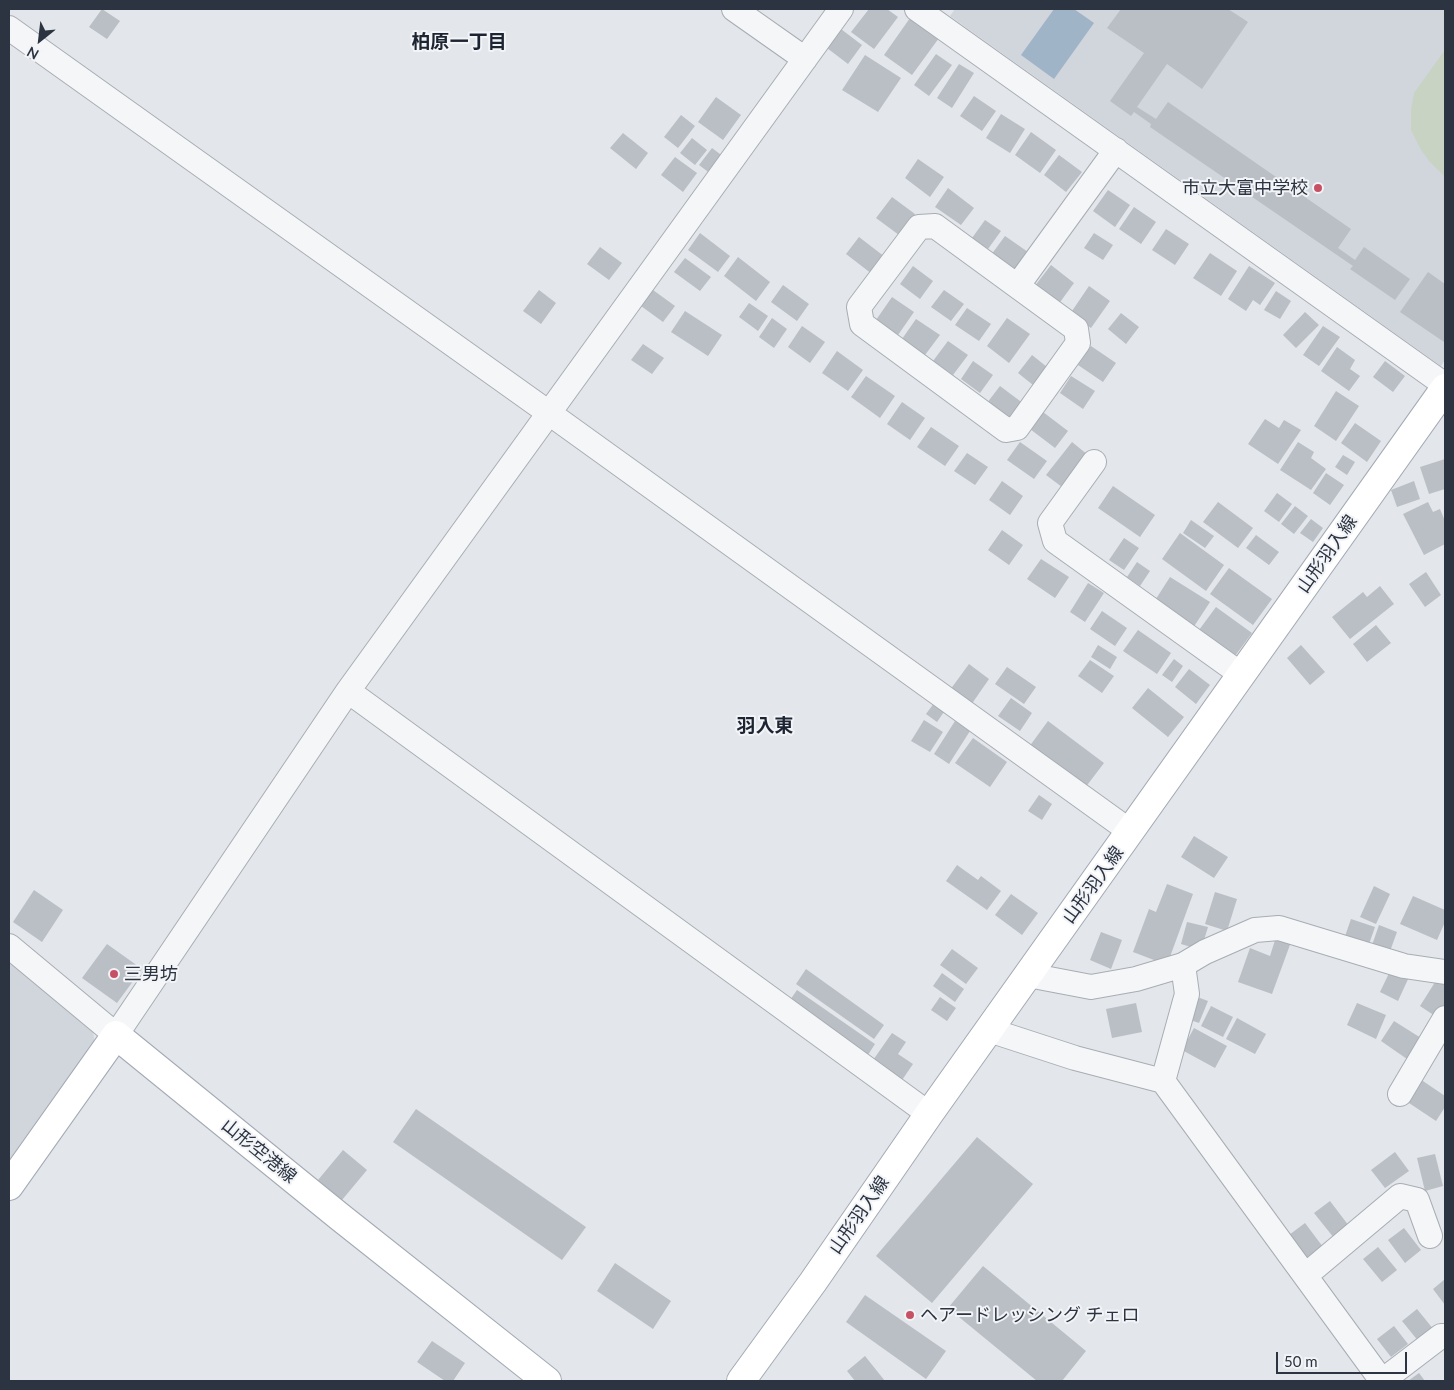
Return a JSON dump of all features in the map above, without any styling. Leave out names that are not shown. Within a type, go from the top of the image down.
[{"type":"main road","name":"山形羽入線","points":[[741,1381],[929,1114],[1444,393]]},
{"type":"main road","points":[[9,1186],[116,1035]]},
{"type":"main road","name":"山形空港線","points":[[116,1035],[347,1223],[547,1381]]},
{"type":"street","points":[[734,9],[805,59]]},
{"type":"street","points":[[9,946],[116,1035],[348,691],[841,9]]},
{"type":"street","points":[[917,9],[1116,150],[1444,393]]},
{"type":"street","points":[[9,28],[549,412],[1131,832]]},
{"type":"street","points":[[1018,285],[1116,150]]},
{"type":"street","points":[[935,226],[1018,285],[1076,329],[1078,343],[1017,428],[1006,430],[862,324],[859,307],[919,227],[935,226]]},
{"type":"street","points":[[1094,462],[1050,523],[1055,541],[1242,675]]},
{"type":"street","points":[[348,691],[929,1114]]},
{"type":"street","points":[[1028,975],[1091,987],[1136,980],[1183,965],[1205,952],[1255,930],[1278,928],[1404,966],[1445,972]]},
{"type":"street","points":[[1163,1081],[1187,994],[1183,965]]},
{"type":"street","points":[[1400,1094],[1445,1018]]},
{"type":"street","points":[[989,1030],[1075,1058],[1163,1081],[1382,1381],[1441,1336],[1445,1336]]},
{"type":"street","points":[[1306,1275],[1400,1196],[1417,1200],[1430,1236]]},
{"type":"shaded area","name":"市立大富中学校","points":[[955,9],[1445,9],[1445,360],[1441,366],[950,16]]},
{"type":"shaded area","points":[[9,958],[92,1024],[95,1045],[9,1167]]},
{"type":"green space","points":[[1445,50],[1445,177],[1429,161],[1420,148],[1411,130],[1411,110],[1414,93]]},
{"type":"water","points":[[1054,9],[1074,9],[1094,23],[1054,79],[1021,55]]},
{"type":"building","points":[[102,9],[120,21],[107,39],[89,27]]},
{"type":"building","points":[[869,9],[887,9],[898,17],[874,49],[851,32]]},
{"type":"building","points":[[1121,9],[1228,9],[1248,22],[1202,89],[1167,64],[1137,107],[1156,119],[1168,102],[1351,229],[1338,248],[1355,260],[1364,247],[1410,279],[1395,300],[1350,269],[1353,266],[1150,127],[1151,124],[1134,112],[1131,116],[1110,101],[1144,53],[1107,28]]},
{"type":"building","points":[[910,18],[939,38],[912,75],[884,55]]},
{"type":"building","points":[[837,26],[862,45],[848,64],[823,45]]},
{"type":"building","points":[[936,54],[952,65],[929,96],[914,85]]},
{"type":"building","points":[[865,55],[901,78],[878,112],[842,90]]},
{"type":"building","points":[[959,64],[974,73],[952,108],[937,98]]},
{"type":"building","points":[[974,96],[996,111],[982,131],[960,116]]},
{"type":"building","points":[[716,97],[741,115],[723,140],[698,122]]},
{"type":"building","points":[[1001,114],[1025,129],[1010,153],[986,138]]},
{"type":"building","points":[[681,115],[695,126],[678,148],[664,137]]},
{"type":"building","points":[[1031,132],[1056,150],[1040,173],[1015,155]]},
{"type":"building","points":[[623,133],[648,153],[636,169],[610,148]]},
{"type":"building","points":[[692,138],[707,150],[695,165],[680,153]]},
{"type":"building","points":[[712,148],[724,157],[711,174],[699,165]]},
{"type":"building","points":[[1059,155],[1082,172],[1066,192],[1044,175]]},
{"type":"building","points":[[675,157],[697,173],[683,192],[661,175]]},
{"type":"building","points":[[918,159],[944,177],[930,197],[905,178]]},
{"type":"building","points":[[948,188],[974,208],[961,225],[935,207]]},
{"type":"building","points":[[1108,190],[1130,205],[1115,227],[1093,211]]},
{"type":"building","points":[[892,197],[915,214],[899,235],[876,218]]},
{"type":"building","points":[[1134,207],[1156,222],[1141,244],[1119,229]]},
{"type":"building","points":[[985,220],[1001,231],[988,249],[972,238]]},
{"type":"building","points":[[1166,229],[1189,244],[1175,265],[1152,250]]},
{"type":"building","points":[[700,233],[730,256],[718,272],[688,250]]},
{"type":"building","points":[[1094,233],[1113,245],[1103,260],[1084,248]]},
{"type":"building","points":[[1005,236],[1028,252],[1014,272],[991,255]]},
{"type":"building","points":[[859,237],[885,257],[872,274],[846,254]]},
{"type":"building","points":[[600,247],[622,263],[609,280],[587,264]]},
{"type":"building","points":[[1210,253],[1237,271],[1221,296],[1193,278]]},
{"type":"building","points":[[738,257],[770,282],[756,301],[724,276]]},
{"type":"building","points":[[685,258],[711,277],[700,291],[674,272]]},
{"type":"building","points":[[1051,265],[1074,283],[1058,305],[1034,287]]},
{"type":"building","points":[[913,266],[933,281],[920,299],[900,284]]},
{"type":"building","points":[[1249,266],[1275,283],[1260,305],[1253,300],[1246,311],[1228,299]]},
{"type":"building","points":[[1428,272],[1445,284],[1444,342],[1400,312]]},
{"type":"building","points":[[783,285],[809,304],[797,321],[771,302]]},
{"type":"building","points":[[1089,286],[1110,301],[1091,328],[1070,314]]},
{"type":"building","points":[[539,290],[556,303],[541,324],[523,311]]},
{"type":"building","points":[[653,290],[675,306],[663,322],[641,306]]},
{"type":"building","points":[[944,290],[964,304],[951,321],[931,307]]},
{"type":"building","points":[[1276,291],[1291,301],[1280,319],[1264,310]]},
{"type":"building","points":[[892,297],[914,312],[898,335],[876,320]]},
{"type":"building","points":[[749,303],[768,316],[758,331],[739,317]]},
{"type":"building","points":[[967,308],[991,324],[979,341],[955,325]]},
{"type":"building","points":[[685,311],[722,335],[708,356],[671,332]]},
{"type":"building","points":[[1305,312],[1319,325],[1296,348],[1283,335]]},
{"type":"building","points":[[1121,313],[1139,327],[1126,344],[1108,329]]},
{"type":"building","points":[[772,318],[787,329],[774,348],[759,337]]},
{"type":"building","points":[[1007,318],[1030,334],[1009,363],[987,346]]},
{"type":"building","points":[[916,319],[940,335],[925,355],[902,339]]},
{"type":"building","points":[[802,326],[825,342],[810,363],[788,347]]},
{"type":"building","points":[[1323,326],[1340,337],[1319,366],[1303,355]]},
{"type":"building","points":[[948,341],[968,355],[953,375],[933,361]]},
{"type":"building","points":[[643,344],[664,358],[652,374],[631,360]]},
{"type":"building","points":[[1091,346],[1116,363],[1103,382],[1078,365]]},
{"type":"building","points":[[1337,347],[1355,360],[1350,369],[1360,376],[1349,391],[1321,371]]},
{"type":"building","points":[[837,351],[863,370],[848,391],[822,373]]},
{"type":"building","points":[[1032,355],[1052,371],[1038,389],[1018,373]]},
{"type":"building","points":[[973,361],[993,375],[980,393],[961,379]]},
{"type":"building","points":[[1385,361],[1405,376],[1393,392],[1373,377]]},
{"type":"building","points":[[866,376],[895,396],[880,418],[851,397]]},
{"type":"building","points":[[1071,376],[1095,391],[1083,409],[1060,393]]},
{"type":"building","points":[[1000,386],[1024,404],[1011,420],[987,403]]},
{"type":"building","points":[[1336,391],[1359,406],[1336,441],[1314,426]]},
{"type":"building","points":[[902,402],[925,418],[910,440],[887,424]]},
{"type":"building","points":[[1043,412],[1068,431],[1055,448],[1030,429]]},
{"type":"building","points":[[1265,419],[1279,428],[1284,420],[1301,430],[1278,464],[1248,444]]},
{"type":"building","points":[[1355,423],[1381,441],[1367,462],[1341,443]]},
{"type":"building","points":[[931,427],[959,446],[945,466],[917,447]]},
{"type":"building","points":[[1020,442],[1047,461],[1034,479],[1007,460]]},
{"type":"building","points":[[1072,442],[1088,455],[1062,487],[1046,475]]},
{"type":"building","points":[[1298,442],[1314,452],[1311,458],[1326,469],[1311,490],[1280,470]]},
{"type":"building","points":[[967,453],[988,467],[975,485],[954,471]]},
{"type":"building","points":[[1343,455],[1355,462],[1347,475],[1335,467]]},
{"type":"building","points":[[1445,459],[1445,489],[1429,494],[1420,467]]},
{"type":"building","points":[[1326,473],[1344,485],[1330,505],[1313,493]]},
{"type":"building","points":[[1002,481],[1023,496],[1010,515],[989,500]]},
{"type":"building","points":[[1414,481],[1420,499],[1397,507],[1391,490]]},
{"type":"building","points":[[1113,486],[1155,515],[1140,537],[1098,508]]},
{"type":"building","points":[[1277,493],[1292,504],[1279,522],[1264,511]]},
{"type":"building","points":[[1218,502],[1253,528],[1238,548],[1203,522]]},
{"type":"building","points":[[1428,502],[1433,512],[1440,509],[1445,521],[1445,544],[1424,555],[1403,514]]},
{"type":"building","points":[[1295,506],[1308,516],[1294,534],[1281,524]]},
{"type":"building","points":[[1311,519],[1323,528],[1313,542],[1300,533]]},
{"type":"building","points":[[1191,520],[1214,536],[1205,548],[1183,533]]},
{"type":"building","points":[[1002,530],[1023,545],[1009,565],[988,550]]},
{"type":"building","points":[[1180,533],[1224,565],[1206,591],[1162,559]]},
{"type":"building","points":[[1256,535],[1279,552],[1269,565],[1246,548]]},
{"type":"building","points":[[1124,538],[1139,548],[1124,570],[1109,560]]},
{"type":"building","points":[[1041,559],[1069,577],[1055,598],[1027,579]]},
{"type":"building","points":[[1137,562],[1150,571],[1140,586],[1127,577]]},
{"type":"building","points":[[1229,568],[1272,599],[1253,625],[1210,594]]},
{"type":"building","points":[[1426,572],[1441,595],[1425,607],[1409,584]]},
{"type":"building","points":[[1170,577],[1210,602],[1193,628],[1154,602]]},
{"type":"building","points":[[1088,583],[1104,593],[1085,622],[1070,612]]},
{"type":"building","points":[[1380,586],[1394,604],[1350,639],[1332,617],[1363,592],[1367,597]]},
{"type":"building","points":[[1216,607],[1252,633],[1235,656],[1199,630]]},
{"type":"building","points":[[1102,611],[1127,628],[1115,646],[1090,629]]},
{"type":"building","points":[[1376,625],[1391,643],[1367,662],[1353,644]]},
{"type":"building","points":[[1138,630],[1171,653],[1157,674],[1123,651]]},
{"type":"building","points":[[1098,645],[1117,657],[1110,669],[1091,657]]},
{"type":"building","points":[[1301,645],[1325,672],[1310,685],[1287,658]]},
{"type":"building","points":[[1174,659],[1183,666],[1172,682],[1162,675]]},
{"type":"building","points":[[1090,660],[1114,676],[1102,693],[1078,676]]},
{"type":"building","points":[[969,664],[989,679],[971,705],[950,690]]},
{"type":"building","points":[[1007,667],[1036,687],[1024,704],[995,684]]},
{"type":"building","points":[[1189,669],[1210,685],[1196,704],[1175,687]]},
{"type":"building","points":[[1148,688],[1184,717],[1168,737],[1132,708]]},
{"type":"building","points":[[1011,698],[1032,713],[1020,731],[998,716]]},
{"type":"building","points":[[937,699],[948,706],[937,722],[926,714]]},
{"type":"building","points":[[924,720],[943,732],[930,752],[911,741]]},
{"type":"building","points":[[955,721],[970,731],[949,764],[934,754]]},
{"type":"building","points":[[1048,721],[1104,763],[1085,788],[1029,747]]},
{"type":"building","points":[[973,738],[1007,762],[990,787],[955,763]]},
{"type":"building","points":[[1039,795],[1052,804],[1042,820],[1028,811]]},
{"type":"building","points":[[1194,836],[1228,857],[1214,878],[1181,857]]},
{"type":"building","points":[[957,865],[978,880],[981,876],[1001,891],[987,910],[946,881]]},
{"type":"building","points":[[1167,884],[1193,894],[1167,965],[1133,952],[1149,909],[1156,912]]},
{"type":"building","points":[[1374,886],[1390,894],[1376,924],[1360,917]]},
{"type":"building","points":[[34,890],[63,910],[42,942],[13,922]]},
{"type":"building","points":[[1215,892],[1237,899],[1227,931],[1205,924]]},
{"type":"building","points":[[1011,894],[1038,913],[1022,935],[995,915]]},
{"type":"building","points":[[1413,896],[1445,910],[1445,922],[1437,940],[1400,924]]},
{"type":"building","points":[[1351,919],[1375,927],[1367,950],[1343,942]]},
{"type":"building","points":[[1187,922],[1208,927],[1201,950],[1181,944]]},
{"type":"building","points":[[1379,925],[1397,932],[1389,954],[1371,948]]},
{"type":"building","points":[[1101,932],[1122,940],[1111,969],[1090,960]]},
{"type":"building","points":[[1276,937],[1291,942],[1272,994],[1238,982],[1250,948],[1270,956]]},
{"type":"building","points":[[107,944],[142,969],[117,1003],[82,978]]},
{"type":"building","points":[[952,949],[978,968],[966,984],[940,965]]},
{"type":"building","points":[[806,969],[884,1025],[874,1039],[796,984]]},
{"type":"building","points":[[1391,969],[1409,977],[1398,1001],[1380,992]]},
{"type":"building","points":[[942,973],[964,989],[955,1002],[933,986]]},
{"type":"building","points":[[1437,979],[1445,984],[1445,1006],[1438,1018],[1420,1006]]},
{"type":"building","points":[[797,990],[875,1044],[866,1058],[788,1003]]},
{"type":"building","points":[[1192,995],[1208,1001],[1199,1023],[1184,1018]]},
{"type":"building","points":[[940,997],[956,1008],[947,1021],[931,1010]]},
{"type":"building","points":[[1136,1003],[1142,1032],[1112,1038],[1106,1009]]},
{"type":"building","points":[[1357,1003],[1386,1015],[1376,1039],[1347,1025]]},
{"type":"building","points":[[1211,1006],[1233,1017],[1223,1037],[1201,1026]]},
{"type":"building","points":[[1237,1018],[1266,1034],[1255,1054],[1226,1039]]},
{"type":"building","points":[[1394,1021],[1421,1038],[1407,1059],[1381,1041]]},
{"type":"building","points":[[1194,1028],[1227,1046],[1215,1068],[1182,1050]]},
{"type":"building","points":[[892,1033],[906,1042],[898,1054],[913,1064],[900,1083],[871,1063]]},
{"type":"building","points":[[1420,1079],[1445,1096],[1445,1107],[1436,1121],[1406,1101]]},
{"type":"building","points":[[416,1109],[586,1227],[562,1260],[393,1142]]},
{"type":"building","points":[[977,1137],[1033,1184],[932,1303],[876,1256]]},
{"type":"building","points":[[343,1150],[367,1170],[342,1200],[318,1180]]},
{"type":"building","points":[[1395,1152],[1409,1171],[1385,1188],[1371,1170]]},
{"type":"building","points":[[1435,1154],[1443,1186],[1425,1191],[1417,1158]]},
{"type":"building","points":[[1330,1201],[1349,1226],[1334,1238],[1314,1213]]},
{"type":"building","points":[[1305,1223],[1323,1247],[1308,1259],[1289,1235]]},
{"type":"building","points":[[1404,1228],[1421,1250],[1405,1263],[1388,1240]]},
{"type":"building","points":[[1378,1247],[1397,1270],[1382,1282],[1363,1259]]},
{"type":"building","points":[[615,1263],[671,1301],[653,1329],[597,1291]]},
{"type":"building","points":[[983,1266],[1086,1351],[1062,1381],[1037,1381],[948,1308]]},
{"type":"building","points":[[1445,1279],[1445,1305],[1433,1289]]},
{"type":"building","points":[[865,1295],[946,1351],[926,1379],[846,1322]]},
{"type":"building","points":[[1417,1309],[1434,1330],[1419,1342],[1402,1321]]},
{"type":"building","points":[[1394,1326],[1408,1344],[1391,1357],[1377,1339]]},
{"type":"building","points":[[432,1341],[465,1363],[453,1381],[445,1381],[417,1362]]},
{"type":"building","points":[[865,1356],[885,1381],[855,1381],[847,1371]]},
{"type":"building","points":[[1419,1373],[1425,1381],[1408,1381]]},
{"type":"place","name":"市立大富中学校","points":[[1318,188]]},
{"type":"place","name":"三男坊","points":[[114,974]]},
{"type":"place","name":"ヘアードレッシング チェロ","points":[[910,1315]]},
{"type":"district","name":"柏原一丁目","points":[[459,42]]},
{"type":"district","name":"羽入東","points":[[765,726]]}]
